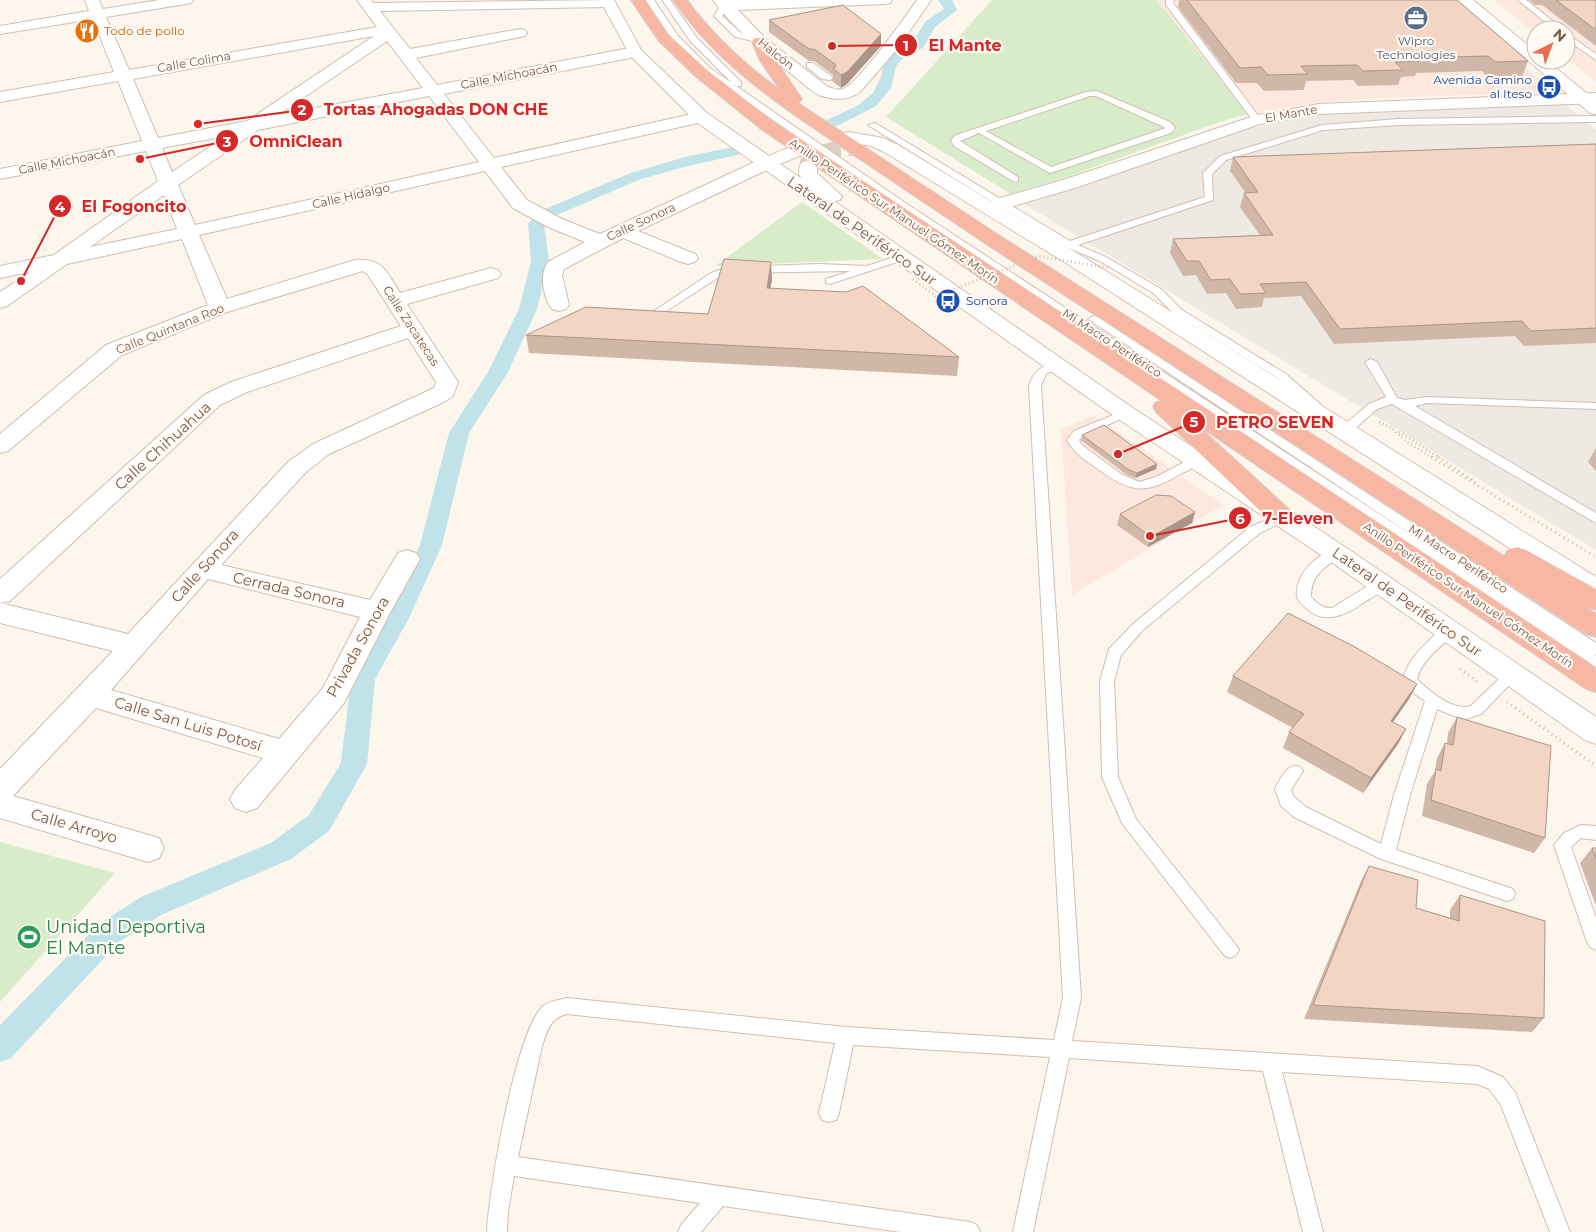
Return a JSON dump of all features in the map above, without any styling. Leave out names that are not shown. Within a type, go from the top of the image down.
[{"type":"highway","name":"Anillo Periférico Sur Manuel Gómez Morín","points":[[638,0],[663,37],[701,73],[767,125],[1596,681]]},
{"type":"highway","name":"Anillo Periférico Sur Manuel Gómez Morín","points":[[680,0],[704,33],[736,65],[804,115],[1256,410],[1596,627]]},
{"type":"highway","points":[[612,1],[663,37]]},
{"type":"highway","points":[[760,41],[767,59],[804,115]]},
{"type":"highway","points":[[1102,350],[1282,517]]},
{"type":"highway","points":[[1256,410],[1596,601]]},
{"type":"street","points":[[0,30],[95,7],[186,0]]},
{"type":"street","points":[[722,3],[885,0]]},
{"type":"street","name":"Halcón","points":[[722,3],[760,41],[822,90],[830,94],[841,95],[849,93],[854,89],[886,52],[924,0]]},
{"type":"street","points":[[1464,0],[1526,52]]},
{"type":"street","points":[[1482,0],[1526,36]]},
{"type":"street","points":[[367,4],[612,1]]},
{"type":"street","name":"Lateral de Periférico Sur","points":[[612,1],[635,52],[700,117],[1125,413],[1336,552],[1596,732]]},
{"type":"street","points":[[367,4],[389,30],[410,61],[520,204],[601,241]]},
{"type":"street","points":[[95,7],[220,308]]},
{"type":"street","points":[[0,302],[389,30]]},
{"type":"street","name":"Calle Colima","points":[[0,97],[389,30]]},
{"type":"street","points":[[410,61],[520,32]]},
{"type":"street","name":"Calle Michoacán","points":[[0,174],[635,52]]},
{"type":"street","points":[[410,61],[483,54]]},
{"type":"street","points":[[1551,70],[1591,96]]},
{"type":"street","points":[[1566,70],[1591,96],[1596,109]]},
{"type":"street","name":"El Mante","points":[[1000,204],[1069,184],[1257,120],[1319,109],[1591,96]]},
{"type":"street","name":"Calle Hidalgo","points":[[0,272],[189,232],[700,117]]},
{"type":"street","points":[[848,137],[870,140],[892,149],[1081,264],[1596,590]]},
{"type":"street","points":[[872,151],[901,164],[1194,350],[1345,431]]},
{"type":"street","name":"Calle Sonora","points":[[559,305],[552,275],[555,266],[601,241],[794,152]]},
{"type":"street","points":[[808,166],[808,175],[823,189],[972,294],[1049,360]]},
{"type":"street","points":[[622,231],[688,258]]},
{"type":"street","name":"Calle Quintana Roo","points":[[0,446],[114,350],[220,308],[355,266],[367,266]]},
{"type":"street","name":"Calle Zacatecas","points":[[367,266],[376,271],[414,328],[447,382],[445,391]]},
{"type":"street","points":[[395,301],[491,274]]},
{"type":"street","name":"Calle Chihuahua","points":[[0,594],[11,570],[212,400],[239,387],[414,328]]},
{"type":"street","name":"Calle Sonora","points":[[0,790],[90,695],[202,569],[297,467],[321,449],[434,398],[445,391]]},
{"type":"street","name":"Privada Sonora","points":[[246,799],[334,695],[377,611],[407,558]]},
{"type":"street","name":"Cerrada Sonora","points":[[202,569],[377,611]]},
{"type":"street","points":[[0,613],[133,646]]},
{"type":"street","name":"Calle San Luis Potosí","points":[[90,695],[286,753]]},
{"type":"street","name":"Calle Arroyo","points":[[0,805],[148,848]]},
{"type":"lane","name":"Mi Macro Periférico","points":[[650,0],[658,15],[681,45],[707,70],[904,206],[1596,664]]},
{"type":"lane","name":"Mi Macro Periférico","points":[[666,0],[694,40],[744,90],[1596,650]]},
{"type":"lane","points":[[1522,0],[1547,20]]},
{"type":"lane","points":[[1170,1],[1179,2]]},
{"type":"lane","points":[[1170,1],[1257,120]]},
{"type":"lane","points":[[1576,43],[1596,58]]},
{"type":"lane","points":[[810,65],[825,77],[830,78]]},
{"type":"lane","points":[[979,130],[1050,170],[1168,131],[1171,128],[1097,93],[979,130],[955,140],[957,144],[1015,179]]},
{"type":"lane","points":[[1068,245],[1210,198],[1206,173],[1223,158],[1322,128],[1399,122],[1596,119]]},
{"type":"lane","points":[[872,125],[1068,245],[1103,259],[1158,291],[1178,312],[1282,376],[1345,431],[1363,414],[1382,402],[1427,400],[1596,406]]},
{"type":"lane","points":[[830,281],[900,258]]},
{"type":"lane","points":[[646,319],[715,275],[728,270],[819,267],[865,268]]},
{"type":"lane","points":[[1023,1232],[1072,998],[1035,386],[1036,378],[1049,360]]},
{"type":"lane","points":[[1370,362],[1399,402],[1596,518]]},
{"type":"lane","points":[[1125,413],[1078,434],[1073,440],[1077,447],[1126,482],[1137,486],[1148,485],[1196,461]]},
{"type":"lane","points":[[1230,950],[1130,823],[1110,777],[1107,681],[1114,653],[1138,627],[1255,530],[1282,517]]},
{"type":"lane","points":[[1336,552],[1315,566],[1303,586],[1304,598],[1317,610],[1327,613],[1336,611],[1381,584]]},
{"type":"lane","points":[[1448,631],[1411,671],[1410,680],[1433,699],[1448,709],[1464,714],[1476,710],[1492,692],[1512,675]]},
{"type":"lane","points":[[1387,854],[1402,795],[1433,699]]},
{"type":"lane","points":[[1295,771],[1283,789],[1287,801],[1300,812],[1387,854],[1507,894]]},
{"type":"lane","points":[[1596,833],[1585,830],[1572,834],[1562,845],[1596,942]]},
{"type":"lane","points":[[497,1232],[498,1212],[524,1078],[539,1024],[550,1010],[567,1006],[846,1036],[1477,1075],[1496,1083],[1508,1099],[1560,1232]]},
{"type":"lane","points":[[829,1113],[846,1036]]},
{"type":"lane","points":[[1270,1062],[1313,1232]]},
{"type":"lane","points":[[507,1165],[970,1232]]},
{"type":"lane","points":[[688,1232],[719,1196]]},
{"type":"path","points":[[913,279],[955,311],[958,310],[939,295],[1038,256],[1108,268]]},
{"type":"path","points":[[1480,486],[1468,474],[1393,429],[1404,440],[1480,486],[1596,556]]},
{"type":"shaded area","points":[[1157,0],[1443,0],[1555,92],[1377,98],[1300,105],[1248,114]]},
{"type":"shaded area","points":[[1493,0],[1596,0],[1596,82],[1576,66],[1576,20],[1526,20],[1526,26]]},
{"type":"shaded area","points":[[1564,103],[1596,130],[1596,550],[1024,204],[1243,130],[1314,114]]},
{"type":"shaded area","points":[[1094,415],[1223,505],[1072,595],[1061,430]]},
{"type":"green space","points":[[992,0],[1157,0],[1248,114],[1220,122],[1061,179],[1011,194],[886,117]]},
{"type":"green space","points":[[802,202],[883,259],[715,266]]},
{"type":"green space","name":"Unidad Deportiva El Mante","points":[[0,842],[115,873],[0,1002]]},
{"type":"building","points":[[1187,0],[1457,0],[1526,59],[1526,61],[1495,62],[1488,56],[1416,58],[1420,61],[1395,62],[1403,70],[1363,71],[1357,65],[1301,66],[1308,74],[1268,75],[1261,67],[1240,68]]},
{"type":"building","points":[[1556,0],[1596,0],[1596,30]]},
{"type":"building","points":[[843,5],[881,34],[847,72],[841,75],[833,68],[836,66],[835,64],[814,49],[809,49],[769,20]]},
{"type":"building","points":[[1596,144],[1596,328],[1531,331],[1522,321],[1340,329],[1306,282],[1260,284],[1266,293],[1240,294],[1230,279],[1211,280],[1199,261],[1187,261],[1173,239],[1273,235],[1244,193],[1258,192],[1233,157]]},
{"type":"building","points":[[724,259],[771,262],[767,288],[846,292],[863,286],[959,357],[526,335],[586,307],[708,314]]},
{"type":"building","points":[[1104,425],[1157,464],[1137,473],[1129,470],[1082,435]]},
{"type":"building","points":[[1156,495],[1171,496],[1195,512],[1151,537],[1120,514]]},
{"type":"building","points":[[1288,613],[1355,647],[1417,684],[1391,721],[1406,729],[1371,778],[1289,732],[1304,714],[1233,676]]},
{"type":"building","points":[[1457,717],[1551,746],[1545,838],[1431,800],[1436,769],[1441,771],[1445,743],[1453,745]]},
{"type":"building","points":[[1592,848],[1596,848],[1596,858]]},
{"type":"building","points":[[1369,866],[1418,880],[1416,908],[1459,921],[1460,895],[1545,921],[1544,1018],[1313,1005]]},
{"type":"waterway","points":[[832,123],[862,109],[878,96],[884,88],[888,77],[889,65],[898,55],[918,45],[930,24],[951,10],[949,4],[944,0]]},
{"type":"waterway","points":[[551,212],[636,176],[685,162],[733,152]]},
{"type":"waterway","points":[[0,1047],[109,933],[151,906],[281,851],[319,823],[354,764],[363,679],[397,618],[431,545],[459,433],[498,372],[528,309],[540,261],[536,224]]},
{"type":"tunnel","points":[[808,166],[808,162],[815,157],[831,150],[855,148],[872,151]]},
{"type":"place","name":"Wipro Technologies","points":[[1416,18]]},
{"type":"place","name":"Todo de pollo","points":[[87,31]]},
{"type":"place","name":"El Mante","points":[[832,46]]},
{"type":"place","name":"Avenida Camino al Iteso","points":[[1549,87]]},
{"type":"place","name":"Tortas Ahogadas DON CHE","points":[[198,124]]},
{"type":"place","name":"OmniClean","points":[[140,159]]},
{"type":"place","name":"El Fogoncito","points":[[21,281]]},
{"type":"place","name":"Sonora","points":[[948,301]]},
{"type":"place","name":"PETRO SEVEN","points":[[1118,454]]},
{"type":"place","name":"7-Eleven","points":[[1150,536]]},
{"type":"place","name":"Unidad Deportiva El Mante","points":[[29,937]]}]
